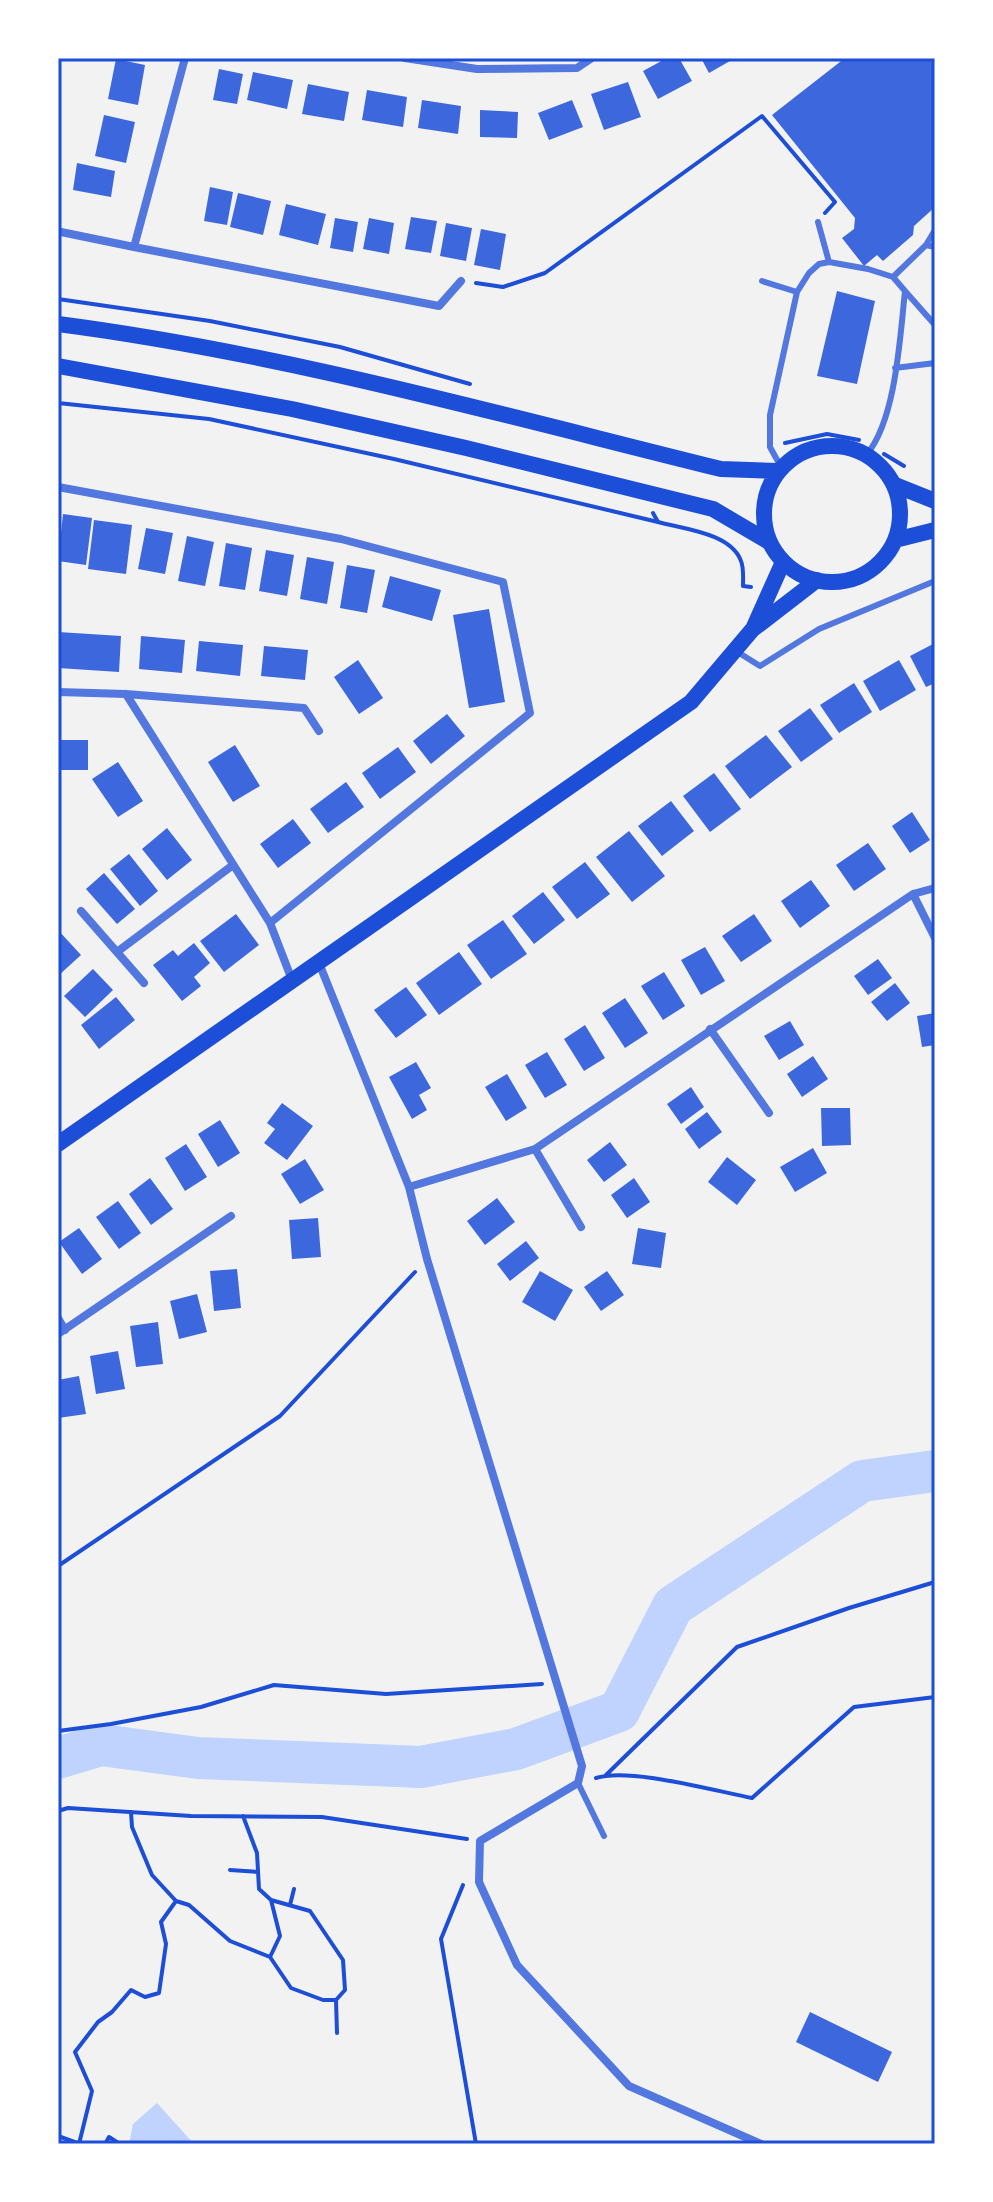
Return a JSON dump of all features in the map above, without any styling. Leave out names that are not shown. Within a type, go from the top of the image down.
[{"type":"main road","points":[[58,324],[146,335],[276,362],[721,469],[779,469]]},
{"type":"main road","points":[[58,366],[292,409],[713,509],[769,542]]},
{"type":"main road","points":[[822,445],[870,450],[895,485],[900,503],[900,522],[886,557],[854,579],[836,582],[799,574],[783,562],[769,542],[763,513],[765,498],[779,469],[799,453],[822,445]]},
{"type":"main road","points":[[895,485],[935,501]]},
{"type":"main road","points":[[895,540],[935,530]]},
{"type":"main road","points":[[752,630],[783,562]]},
{"type":"main road","points":[[58,1144],[691,702],[752,630],[817,580]]},
{"type":"street","points":[[134,247],[185,58]]},
{"type":"street","points":[[405,58],[477,69],[577,68],[592,58]]},
{"type":"street","points":[[58,233],[439,306],[461,281]]},
{"type":"street","points":[[58,487],[341,539],[503,582],[530,713],[270,923]]},
{"type":"street","points":[[58,692],[126,694],[304,708],[319,731]]},
{"type":"street","points":[[126,694],[270,923],[292,981]]},
{"type":"street","points":[[117,952],[233,865]]},
{"type":"street","points":[[409,1187],[535,1149],[913,894],[935,888]]},
{"type":"street","points":[[913,894],[935,938]]},
{"type":"street","points":[[81,911],[144,983]]},
{"type":"street","points":[[319,962],[409,1187],[427,1259],[582,1766],[578,1783],[480,1841],[479,1882],[517,1965],[629,2086],[761,2144]]},
{"type":"street","points":[[710,1029],[769,1113]]},
{"type":"street","points":[[535,1149],[581,1227]]},
{"type":"street","points":[[58,1318],[61,1332],[231,1216]]},
{"type":"lane","points":[[818,222],[829,262]]},
{"type":"lane","points":[[893,277],[926,245],[935,230]]},
{"type":"lane","points":[[926,245],[935,247]]},
{"type":"lane","points":[[779,469],[770,447],[770,415],[797,292],[809,273],[819,264],[829,262],[893,277],[935,325]]},
{"type":"lane","points":[[762,281],[797,292]]},
{"type":"lane","points":[[870,450],[883,430],[905,291]]},
{"type":"lane","points":[[895,368],[935,363]]},
{"type":"lane","points":[[735,650],[760,666],[819,629],[935,581]]},
{"type":"lane","points":[[578,1783],[604,1836]]},
{"type":"path","points":[[461,281],[503,287],[545,273],[762,116],[835,202],[818,222]]},
{"type":"path","points":[[58,403],[209,419],[658,522],[709,536],[730,546],[742,562],[743,586],[770,590]]},
{"type":"path","points":[[770,447],[827,434],[856,439],[870,450],[914,472]]},
{"type":"path","points":[[643,492],[658,522]]},
{"type":"path","points":[[58,1566],[280,1416],[427,1259]]},
{"type":"path","points":[[606,1775],[737,1647],[935,1582]]},
{"type":"path","points":[[58,1731],[201,1707],[274,1685],[386,1694],[557,1683]]},
{"type":"path","points":[[578,1783],[606,1775],[657,1778],[752,1798],[854,1707],[935,1697]]},
{"type":"path","points":[[58,1811],[68,1808],[322,1817],[480,1841]]},
{"type":"path","points":[[131,1812],[132,1827],[152,1875],[176,1901],[189,1905],[230,1941],[270,1957],[291,1988],[323,2000],[336,2000]]},
{"type":"path","points":[[243,1816],[257,1853],[259,1889],[271,1900],[310,1911],[343,1960],[345,1990],[336,2000],[337,2033]]},
{"type":"path","points":[[230,1870],[258,1872]]},
{"type":"path","points":[[463,1883],[441,1939],[476,2144]]},
{"type":"path","points":[[290,1905],[294,1889]]},
{"type":"path","points":[[270,1957],[280,1936],[271,1900]]},
{"type":"path","points":[[58,2136],[80,2144],[92,2091],[75,2052],[98,2022],[112,2012],[131,1990],[145,1997],[159,1993],[166,1944],[161,1922],[176,1901]]},
{"type":"path","points":[[105,2144],[109,2137],[120,2144]]},
{"type":"water","points":[[157,2103],[194,2144],[129,2144],[133,2124]]},
{"type":"building","points":[[667,58],[679,58],[692,81],[658,99],[643,71]]},
{"type":"building","points":[[701,58],[728,58],[730,61],[709,73]]},
{"type":"building","points":[[845,58],[935,58],[935,207],[914,226],[913,235],[883,261],[877,255],[864,266],[842,238],[854,229],[855,218],[772,115]]},
{"type":"building","points":[[116,59],[145,65],[138,105],[108,99]]},
{"type":"building","points":[[219,69],[243,74],[237,104],[213,100]]},
{"type":"building","points":[[253,72],[293,80],[287,109],[247,100]]},
{"type":"building","points":[[628,82],[641,117],[604,130],[591,94]]},
{"type":"building","points":[[308,84],[349,92],[344,121],[302,114]]},
{"type":"building","points":[[367,90],[407,97],[403,127],[362,120]]},
{"type":"building","points":[[422,100],[461,106],[458,134],[418,128]]},
{"type":"building","points":[[572,100],[583,127],[549,140],[538,113]]},
{"type":"building","points":[[480,110],[518,112],[517,138],[480,137]]},
{"type":"building","points":[[104,115],[135,122],[126,163],[95,156]]},
{"type":"building","points":[[77,163],[115,171],[111,197],[73,190]]},
{"type":"building","points":[[210,187],[233,192],[227,225],[204,221]]},
{"type":"building","points":[[238,193],[271,201],[263,235],[230,227]]},
{"type":"building","points":[[286,204],[326,214],[318,245],[279,235]]},
{"type":"building","points":[[411,217],[437,221],[431,253],[405,249]]},
{"type":"building","points":[[335,218],[358,222],[353,252],[330,248]]},
{"type":"building","points":[[369,218],[394,223],[389,254],[363,249]]},
{"type":"building","points":[[446,223],[472,228],[466,261],[440,256]]},
{"type":"building","points":[[481,229],[506,234],[500,270],[474,265]]},
{"type":"building","points":[[837,291],[875,301],[857,384],[817,376]]},
{"type":"building","points":[[63,514],[92,518],[86,565],[58,561]]},
{"type":"building","points":[[94,520],[132,525],[126,574],[88,569]]},
{"type":"building","points":[[146,528],[173,533],[165,574],[138,569]]},
{"type":"building","points":[[187,536],[214,542],[205,586],[178,581]]},
{"type":"building","points":[[226,543],[252,548],[245,590],[219,586]]},
{"type":"building","points":[[266,550],[294,555],[287,596],[259,591]]},
{"type":"building","points":[[307,557],[334,562],[327,604],[300,599]]},
{"type":"building","points":[[347,565],[375,570],[367,613],[340,608]]},
{"type":"building","points":[[390,576],[441,590],[432,621],[382,607]]},
{"type":"building","points":[[489,609],[505,702],[469,708],[453,615]]},
{"type":"building","points":[[58,632],[121,636],[119,672],[58,668]]},
{"type":"building","points":[[141,636],[185,640],[182,673],[139,669]]},
{"type":"building","points":[[199,641],[243,645],[240,676],[196,671]]},
{"type":"building","points":[[935,643],[935,683],[926,687],[910,656]]},
{"type":"building","points":[[264,646],[308,650],[305,680],[261,676]]},
{"type":"building","points":[[358,660],[383,698],[359,714],[334,677]]},
{"type":"building","points":[[899,660],[916,690],[880,711],[863,681]]},
{"type":"building","points":[[854,683],[872,712],[839,733],[820,705]]},
{"type":"building","points":[[810,708],[833,739],[801,762],[778,731]]},
{"type":"building","points":[[447,714],[465,736],[431,764],[413,741]]},
{"type":"building","points":[[766,735],[792,767],[750,799],[725,766]]},
{"type":"building","points":[[58,740],[88,740],[88,770],[58,770]]},
{"type":"building","points":[[235,745],[260,786],[233,802],[208,762]]},
{"type":"building","points":[[398,747],[416,772],[380,799],[362,773]]},
{"type":"building","points":[[118,762],[143,801],[118,817],[92,779]]},
{"type":"building","points":[[714,773],[741,809],[710,832],[683,796]]},
{"type":"building","points":[[346,782],[364,807],[328,833],[310,809]]},
{"type":"building","points":[[671,801],[694,831],[662,856],[638,826]]},
{"type":"building","points":[[912,812],[930,840],[910,853],[892,826]]},
{"type":"building","points":[[293,819],[311,843],[278,868],[260,844]]},
{"type":"building","points":[[167,828],[192,860],[167,880],[142,849]]},
{"type":"building","points":[[629,831],[665,876],[632,902],[596,857]]},
{"type":"building","points":[[868,843],[886,869],[854,891],[836,865]]},
{"type":"building","points":[[129,854],[158,891],[140,906],[110,869]]},
{"type":"building","points":[[585,862],[610,894],[577,919],[552,887]]},
{"type":"building","points":[[104,873],[135,909],[117,924],[86,889]]},
{"type":"building","points":[[811,880],[830,906],[800,928],[781,901]]},
{"type":"building","points":[[543,892],[565,920],[534,944],[512,916]]},
{"type":"building","points":[[236,914],[259,945],[224,972],[200,941]]},
{"type":"building","points":[[754,914],[772,941],[741,962],[722,936]]},
{"type":"building","points":[[503,920],[527,954],[491,979],[467,945]]},
{"type":"building","points":[[58,930],[81,955],[58,976]]},
{"type":"building","points":[[194,943],[210,963],[194,977],[201,986],[182,1001],[153,965],[173,950],[178,956]]},
{"type":"building","points":[[705,947],[725,981],[701,995],[681,960]]},
{"type":"building","points":[[459,952],[482,984],[439,1015],[416,983]]},
{"type":"building","points":[[878,959],[892,978],[868,995],[854,976]]},
{"type":"building","points":[[93,969],[113,990],[85,1017],[64,996]]},
{"type":"building","points":[[664,972],[685,1006],[663,1020],[641,986]]},
{"type":"building","points":[[895,983],[910,1003],[887,1021],[871,1002]]},
{"type":"building","points":[[406,987],[427,1015],[396,1038],[374,1010]]},
{"type":"building","points":[[116,997],[135,1020],[99,1049],[81,1025]]},
{"type":"building","points":[[625,998],[648,1033],[625,1048],[602,1013]]},
{"type":"building","points":[[935,1013],[935,1045],[922,1047],[917,1016]]},
{"type":"building","points":[[790,1021],[804,1045],[779,1060],[764,1036]]},
{"type":"building","points":[[585,1025],[605,1058],[584,1071],[564,1039]]},
{"type":"building","points":[[547,1052],[567,1085],[545,1098],[525,1065]]},
{"type":"building","points":[[813,1056],[828,1079],[802,1097],[787,1074]]},
{"type":"building","points":[[416,1062],[431,1088],[419,1095],[427,1110],[412,1119],[389,1077]]},
{"type":"building","points":[[507,1074],[527,1108],[506,1121],[485,1087]]},
{"type":"building","points":[[691,1087],[704,1107],[681,1124],[667,1104]]},
{"type":"building","points":[[282,1103],[313,1126],[287,1160],[264,1143],[275,1129],[267,1123]]},
{"type":"building","points":[[821,1108],[850,1108],[851,1145],[822,1146]]},
{"type":"building","points":[[707,1112],[722,1132],[699,1149],[685,1129]]},
{"type":"building","points":[[220,1120],[240,1153],[218,1167],[198,1134]]},
{"type":"building","points":[[610,1142],[627,1165],[604,1182],[587,1160]]},
{"type":"building","points":[[186,1144],[207,1177],[185,1191],[165,1158]]},
{"type":"building","points":[[813,1148],[827,1173],[795,1192],[780,1167]]},
{"type":"building","points":[[727,1157],[756,1180],[737,1205],[708,1182]]},
{"type":"building","points":[[305,1159],[324,1190],[300,1204],[281,1174]]},
{"type":"building","points":[[150,1178],[173,1209],[151,1225],[129,1194]]},
{"type":"building","points":[[634,1178],[650,1202],[627,1218],[611,1195]]},
{"type":"building","points":[[497,1198],[515,1222],[485,1245],[467,1221]]},
{"type":"building","points":[[118,1201],[141,1233],[119,1249],[96,1217]]},
{"type":"building","points":[[318,1218],[321,1257],[292,1259],[289,1220]]},
{"type":"building","points":[[79,1228],[102,1259],[82,1274],[59,1242]]},
{"type":"building","points":[[638,1228],[666,1233],[661,1268],[632,1264]]},
{"type":"building","points":[[526,1241],[539,1258],[510,1281],[497,1264]]},
{"type":"building","points":[[237,1269],[241,1308],[214,1311],[210,1271]]},
{"type":"building","points":[[540,1271],[573,1290],[555,1321],[522,1302]]},
{"type":"building","points":[[607,1271],[624,1295],[601,1311],[584,1287]]},
{"type":"building","points":[[197,1294],[207,1332],[179,1339],[170,1301]]},
{"type":"building","points":[[158,1322],[163,1364],[136,1367],[130,1326]]},
{"type":"building","points":[[118,1351],[125,1389],[96,1394],[90,1356]]},
{"type":"building","points":[[79,1376],[86,1414],[58,1418],[58,1380]]},
{"type":"building","points":[[810,2012],[892,2052],[878,2082],[796,2042]]},
{"type":"waterway","points":[[58,1758],[101,1745],[198,1758],[421,1767],[516,1749],[619,1711],[673,1606],[862,1481],[935,1471]]}]
